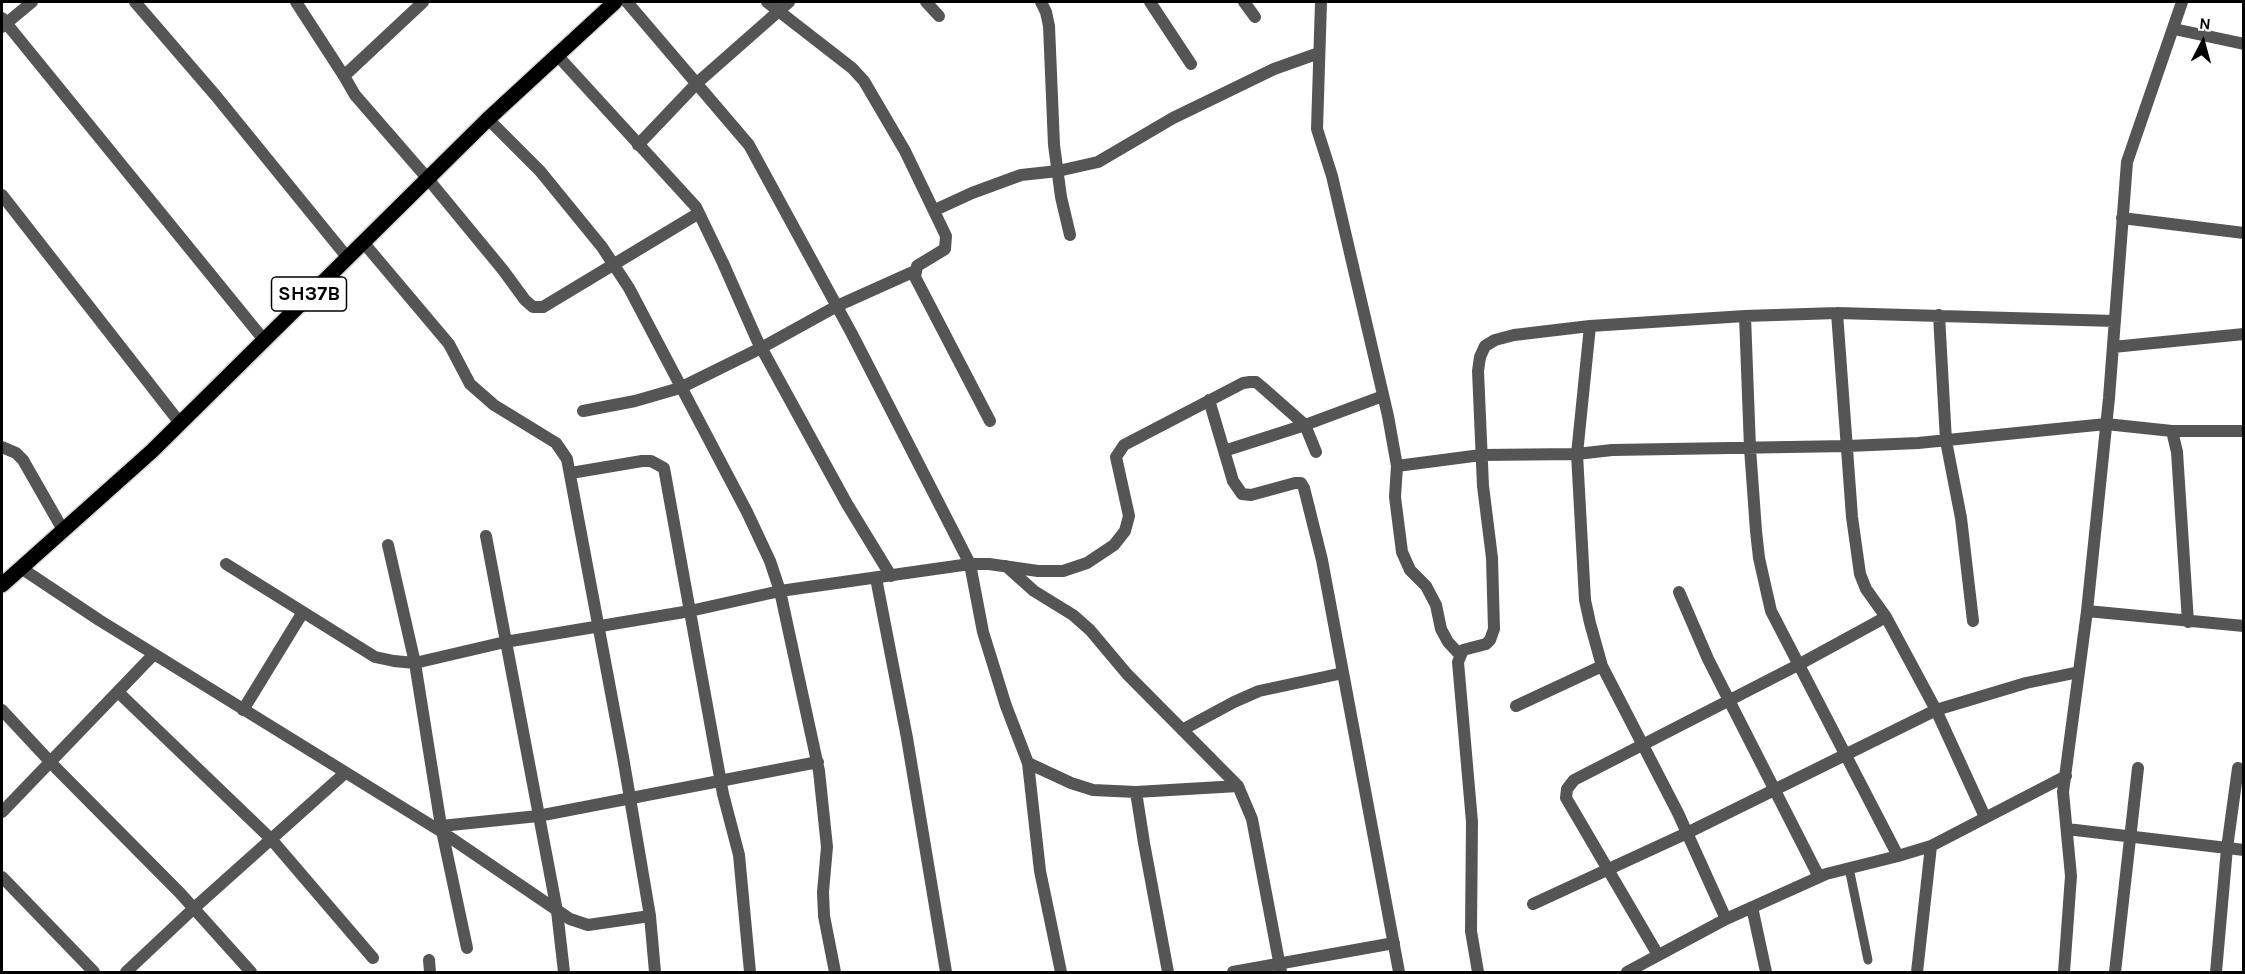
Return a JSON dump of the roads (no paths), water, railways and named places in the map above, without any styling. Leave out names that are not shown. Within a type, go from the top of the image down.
[{"type":"main road","name":"SH37B","points":[[2,585],[152,450],[488,119],[615,2]]},
{"type":"street","points":[[32,2],[3,23],[264,340]]},
{"type":"street","points":[[135,2],[216,96],[347,257]]},
{"type":"street","points":[[296,2],[355,95],[428,179],[532,307],[543,308],[699,213]]},
{"type":"street","points":[[345,76],[423,2]]},
{"type":"street","points":[[627,2],[749,145],[837,306],[970,564],[983,632],[1006,706],[1028,763],[1040,871],[1061,972]]},
{"type":"street","points":[[767,2],[784,6],[864,81],[905,151],[935,210],[947,244],[945,249],[917,266],[915,277],[990,421]]},
{"type":"street","points":[[926,2],[939,16]]},
{"type":"street","points":[[1041,2],[1049,26],[1054,145],[1060,197],[1070,235]]},
{"type":"street","points":[[1150,2],[1191,64]]},
{"type":"street","points":[[1244,2],[1255,17]]},
{"type":"street","points":[[1320,2],[1317,129],[1332,176],[1383,396],[1396,466],[1395,497],[1402,552],[1410,570],[1426,586],[1436,605],[1448,642],[1460,656]]},
{"type":"street","points":[[2064,972],[2071,876],[2063,792],[2087,611],[2106,424],[2127,162],[2182,2]]},
{"type":"street","points":[[638,145],[697,83],[784,6]]},
{"type":"street","points":[[2174,29],[2244,44]]},
{"type":"street","points":[[935,210],[1021,175],[1058,171],[1098,162],[1173,118],[1274,69],[1319,52]]},
{"type":"street","points":[[557,55],[696,207],[761,348],[842,494],[891,576]]},
{"type":"street","points":[[488,119],[540,171],[602,246],[628,288],[747,512],[770,561],[780,591],[818,762],[827,847],[823,892],[824,916],[835,972]]},
{"type":"street","points":[[2,195],[180,423]]},
{"type":"street","points":[[2122,218],[2244,233]]},
{"type":"street","points":[[363,242],[450,344],[470,384],[494,405],[556,443],[567,459],[631,799],[650,916],[654,972]]},
{"type":"street","points":[[583,411],[635,401],[680,388],[761,348],[837,306],[915,271]]},
{"type":"street","points":[[1478,972],[1471,931],[1472,822],[1458,662],[1463,650],[1486,644],[1494,629],[1492,558],[1481,455],[1478,371],[1480,357],[1485,346],[1495,340],[1514,335],[1590,326],[1745,316],[1837,313],[2115,321]]},
{"type":"street","points":[[1837,313],[1852,517],[1860,574],[1866,589],[1886,617],[1936,710],[1985,817]]},
{"type":"street","points":[[1939,315],[1946,441],[1961,518],[1973,621]]},
{"type":"street","points":[[1745,316],[1756,531],[1772,611],[1898,856]]},
{"type":"street","points":[[1590,326],[1577,454],[1585,600],[1596,649],[1602,666],[1687,833],[1726,919]]},
{"type":"street","points":[[2113,347],[2244,334]]},
{"type":"street","points":[[226,564],[375,657],[415,663],[505,642],[690,611],[780,591],[970,564],[1005,566],[1038,572],[1063,571],[1087,563],[1114,545],[1125,531],[1129,516],[1117,464],[1118,452],[1124,445],[1242,383],[1256,382],[1305,425],[1316,452]]},
{"type":"street","points":[[1224,452],[1383,396]]},
{"type":"street","points":[[1209,400],[1233,481],[1242,494],[1251,495],[1295,483],[1301,483],[1304,488],[1322,560],[1399,972]]},
{"type":"street","points":[[1396,466],[1481,455],[1848,446],[1946,441],[2106,424],[2172,431],[2244,431]]},
{"type":"street","points":[[2172,431],[2177,452],[2188,622]]},
{"type":"street","points":[[2,447],[16,453],[23,460],[63,530]]},
{"type":"street","points":[[570,473],[642,461],[651,461],[664,468],[720,780],[739,855],[750,972]]},
{"type":"street","points":[[486,536],[557,911],[564,972]]},
{"type":"street","points":[[388,545],[415,663],[442,829],[467,948]]},
{"type":"street","points":[[1005,566],[1034,591],[1072,615],[1090,630],[1127,674],[1239,786],[1252,819],[1280,968]]},
{"type":"street","points":[[21,568],[243,710],[442,829],[570,919],[588,925],[650,916]]},
{"type":"street","points":[[876,578],[907,738],[946,972]]},
{"type":"street","points":[[1679,592],[1708,659],[1819,877]]},
{"type":"street","points":[[2087,611],[2244,626]]},
{"type":"street","points":[[243,710],[303,612]]},
{"type":"street","points":[[1658,955],[1566,798],[1568,789],[1574,780],[1886,617]]},
{"type":"street","points":[[2,812],[154,654]]},
{"type":"street","points":[[1516,706],[1602,666]]},
{"type":"street","points":[[1182,730],[1259,691],[1343,672]]},
{"type":"street","points":[[1533,904],[1687,833],[1936,710],[2026,683],[2079,672]]},
{"type":"street","points":[[118,692],[271,839],[373,958]]},
{"type":"street","points":[[2,710],[251,972]]},
{"type":"street","points":[[442,829],[538,816],[818,762]]},
{"type":"street","points":[[1028,763],[1071,783],[1093,790],[1136,792],[1239,786]]},
{"type":"street","points":[[2115,972],[2138,768]]},
{"type":"street","points":[[2216,972],[2227,848],[2238,768]]},
{"type":"street","points":[[126,972],[345,773]]},
{"type":"street","points":[[1627,972],[1726,919],[1819,877],[1931,846],[2066,776]]},
{"type":"street","points":[[1136,792],[1168,972]]},
{"type":"street","points":[[2067,829],[2244,850]]},
{"type":"street","points":[[1917,972],[1931,846]]},
{"type":"street","points":[[2,877],[94,972]]},
{"type":"street","points":[[1752,907],[1767,972]]},
{"type":"street","points":[[1233,972],[1280,968],[1394,943]]},
{"type":"lane","points":[[1849,868],[1868,960]]}]
